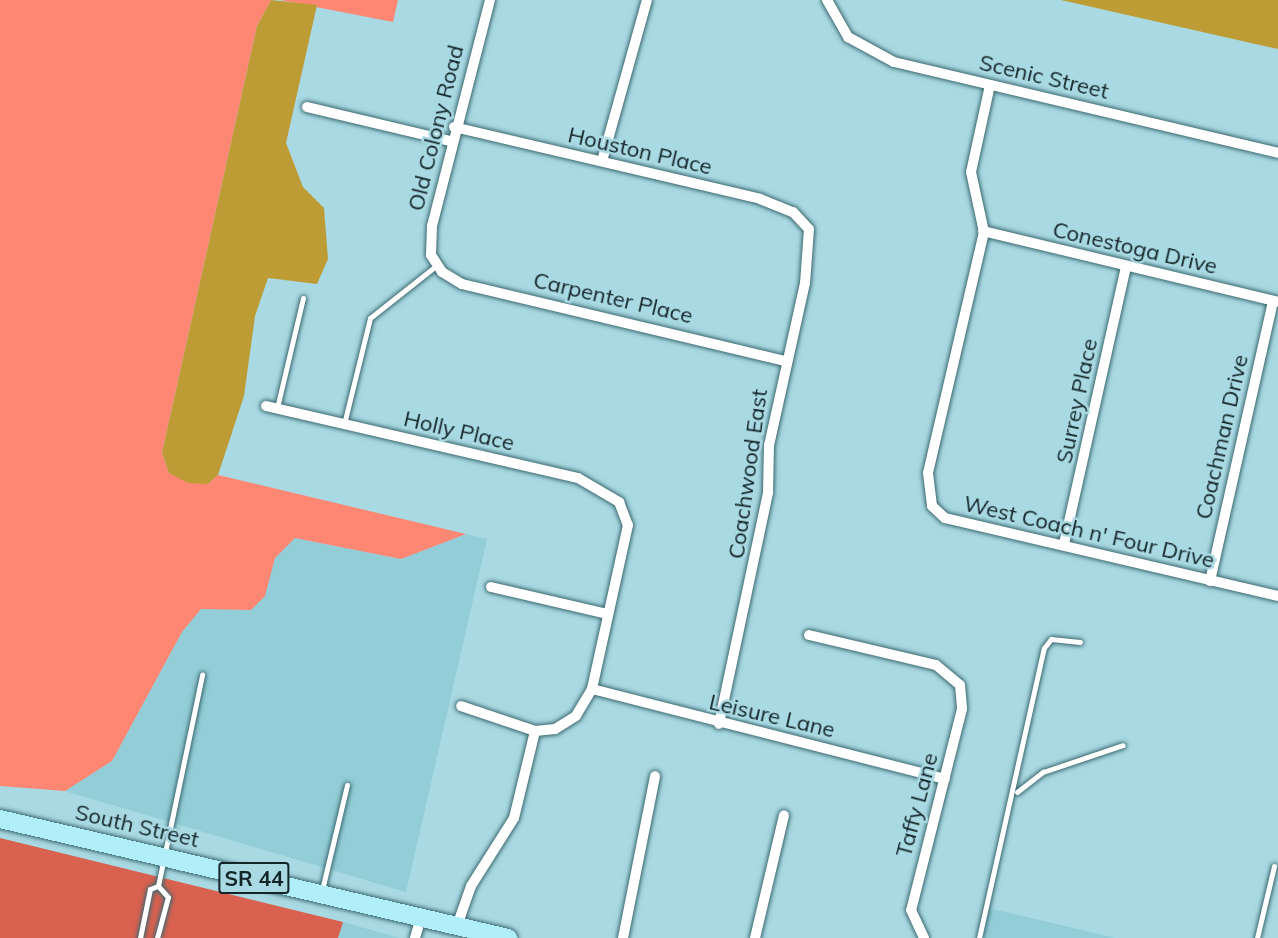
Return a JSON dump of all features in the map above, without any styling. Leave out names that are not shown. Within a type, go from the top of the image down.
[{"type":"main road","name":"South Street","points":[[0,819],[508,938]]},
{"type":"street","name":"Old Colony Road","points":[[437,265],[430,247],[432,226],[450,141],[490,0]]},
{"type":"street","points":[[602,161],[647,0]]},
{"type":"street","name":"Scenic Street","points":[[827,0],[838,25],[859,47],[894,62],[1278,153]]},
{"type":"street","name":"West Coach n' Four Drive","points":[[990,85],[971,172],[983,231],[927,492],[945,518],[1064,544],[1278,596]]},
{"type":"street","points":[[307,106],[450,141]]},
{"type":"street","name":"Houston Place","points":[[454,128],[602,161],[780,205],[809,229]]},
{"type":"street","name":"Coachwood East","points":[[719,724],[757,555],[768,493],[768,444],[805,283],[809,229]]},
{"type":"street","name":"Conestoga Drive","points":[[983,231],[1275,302]]},
{"type":"street","name":"Carpenter Place","points":[[437,265],[462,284],[786,361]]},
{"type":"street","name":"Surrey Place","points":[[1064,544],[1126,266]]},
{"type":"street","name":"Coachman Drive","points":[[1210,581],[1275,302]]},
{"type":"street","name":"Holly Place","points":[[272,407],[595,483],[619,502],[628,519],[607,614]]},
{"type":"street","points":[[461,706],[535,731],[566,724],[592,689],[607,614],[491,587]]},
{"type":"street","name":"Taffy Lane","points":[[809,634],[936,665],[957,681],[962,709],[911,910],[924,938]]},
{"type":"street","name":"Leisure Lane","points":[[592,689],[719,724],[945,779]]},
{"type":"street","points":[[457,926],[471,886],[514,818],[535,731]]},
{"type":"street","points":[[623,938],[655,776]]},
{"type":"street","points":[[755,938],[784,815]]},
{"type":"street","points":[[415,938],[421,918]]},
{"type":"lane","points":[[344,424],[370,318],[437,265]]},
{"type":"lane","points":[[272,407],[303,298]]},
{"type":"lane","points":[[979,938],[1015,793],[1044,648],[1051,639],[1080,642]]},
{"type":"lane","points":[[158,886],[202,675]]},
{"type":"lane","points":[[1015,793],[1043,772],[1123,745]]},
{"type":"lane","points":[[321,894],[347,785]]},
{"type":"lane","points":[[1257,938],[1274,866]]},
{"type":"lane","points":[[140,938],[150,890],[158,886]]},
{"type":"lane","points":[[157,938],[168,897],[158,886]]},
{"type":"shaded area","points":[[0,0],[271,0],[257,26],[162,453],[169,473],[208,484],[218,475],[466,534],[401,559],[295,538],[275,558],[265,596],[251,610],[201,609],[182,632],[112,761],[65,791],[0,786]]},
{"type":"shaded area","points":[[271,0],[317,5],[286,143],[303,187],[324,208],[328,259],[317,284],[268,278],[255,316],[244,396],[218,475],[208,484],[188,483],[169,473],[162,453],[257,26]]},
{"type":"shaded area","points":[[280,0],[398,0],[393,22]]},
{"type":"shaded area","points":[[1061,0],[1278,0],[1278,49]]},
{"type":"shaded area","points":[[466,534],[487,539],[406,892],[65,791],[112,761],[182,632],[201,609],[251,610],[275,558],[295,538],[401,559]]},
{"type":"shaded area","points":[[0,838],[343,922],[338,938],[0,938]]},
{"type":"shaded area","points":[[988,908],[1116,938],[981,938]]},
{"type":"shaded area","points":[[343,922],[400,938],[338,938]]}]
